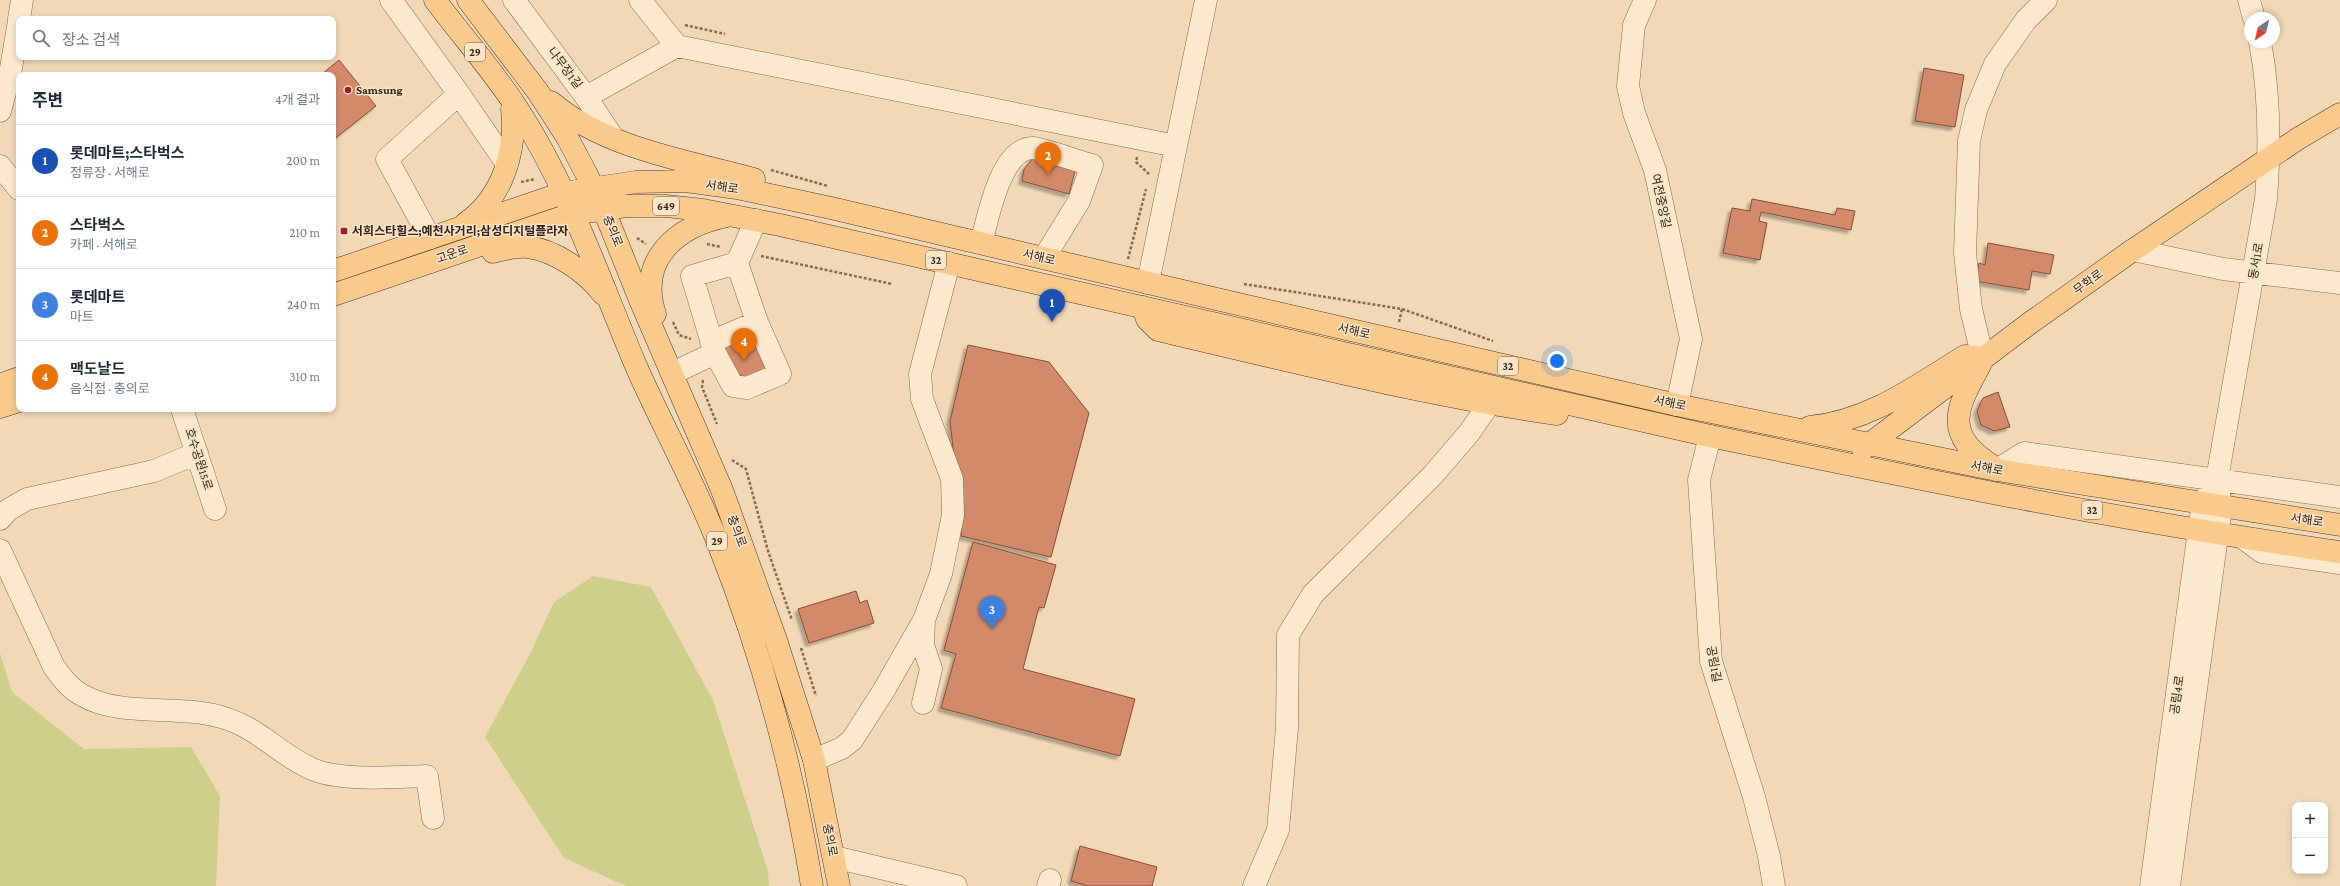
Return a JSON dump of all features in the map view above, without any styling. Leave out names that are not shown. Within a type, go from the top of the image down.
[{"type":"main road","name":"29","points":[[435,0],[515,105],[563,193]]},
{"type":"main road","name":"29","points":[[468,0],[538,92],[569,141],[593,189]]},
{"type":"main road","points":[[614,312],[590,280],[548,254],[527,247],[517,247],[473,258],[464,250],[467,243],[466,237],[456,230],[474,217],[494,194],[507,164],[514,124],[512,109],[515,105],[530,107],[536,100],[538,92],[571,118],[613,138],[648,150],[830,198],[831,208]]},
{"type":"main road","name":"무학로","points":[[1845,464],[1983,359],[2133,250],[2269,158],[2340,114]]},
{"type":"main road","name":"서해로","points":[[593,189],[636,182],[686,182],[737,188],[831,208],[1677,405],[1997,470],[2340,525]]},
{"type":"main road","points":[[728,215],[721,207],[721,197],[726,192],[737,188]]},
{"type":"main road","name":"32","points":[[563,193],[593,189]]},
{"type":"main road","name":"충의로","points":[[593,189],[604,210],[640,300],[664,352],[722,490],[776,640],[814,760],[839,886]]},
{"type":"main road","name":"충의로","points":[[563,193],[637,367],[680,455],[718,543],[777,715],[795,791],[812,886]]},
{"type":"main road","name":"고운로","points":[[336,270],[563,193]]},
{"type":"main road","name":"서해로","points":[[572,214],[626,206],[666,206],[703,210],[756,220],[1710,436],[1845,464],[2208,532],[2340,552]]},
{"type":"main road","name":"고운로","points":[[336,294],[572,214]]},
{"type":"main road","name":"32","points":[[664,352],[666,346],[651,302],[650,290],[657,260],[671,241],[680,234],[714,218],[728,215]]},
{"type":"main road","points":[[1143,307],[1147,319],[1158,330],[1384,384],[1489,404],[1710,436]]},
{"type":"main road","points":[[637,367],[638,358],[647,350],[664,352]]},
{"type":"main road","points":[[1793,428],[1826,425],[1848,420],[1891,402],[1965,356],[1983,359],[1963,395],[1958,412],[1959,428],[1963,440],[1973,453],[1997,470]]},
{"type":"main road","points":[[0,385],[16,379]]},
{"type":"main road","points":[[0,407],[16,402]]},
{"type":"street","points":[[20,16],[22,0]]},
{"type":"street","points":[[391,0],[459,94],[507,164]]},
{"type":"street","name":"나무장1길","points":[[514,0],[586,97],[613,138]]},
{"type":"street","points":[[640,0],[676,46],[1176,146]]},
{"type":"street","points":[[1148,283],[1206,0]]},
{"type":"street","name":"여전중앙길","points":[[1645,0],[1634,25],[1628,86],[1634,113],[1655,170],[1691,339],[1677,405]]},
{"type":"street","points":[[1983,359],[1971,309],[1965,253],[1969,141],[1976,110],[1995,64],[2026,20],[2046,0]]},
{"type":"street","points":[[2249,0],[2252,12]]},
{"type":"street","points":[[0,111],[10,74],[16,38]]},
{"type":"street","points":[[586,97],[676,46]]},
{"type":"street","name":"동서1로","points":[[2212,505],[2265,206],[2269,158],[2265,73],[2261,48]]},
{"type":"street","points":[[430,238],[387,159],[459,94]]},
{"type":"street","points":[[981,243],[1004,170],[1013,157],[1020,152],[1033,148],[1092,165],[1079,201],[1044,258]]},
{"type":"street","points":[[0,166],[16,185]]},
{"type":"street","points":[[740,257],[692,276],[708,351],[729,381],[737,388],[747,388],[780,374],[757,322],[740,257],[756,220]]},
{"type":"street","points":[[2133,250],[2223,269],[2340,283]]},
{"type":"street","points":[[814,760],[842,748],[852,740],[884,690],[924,620],[941,574],[953,515],[952,479],[922,399],[920,374],[949,263]]},
{"type":"street","points":[[673,373],[757,322]]},
{"type":"street","points":[[1254,886],[1278,830],[1288,728],[1288,634],[1313,594],[1432,476],[1469,433],[1489,404]]},
{"type":"street","name":"호수공원15로","points":[[183,412],[215,509]]},
{"type":"street","name":"공림1길","points":[[1710,436],[1699,480],[1711,661],[1754,797],[1774,886]]},
{"type":"street","points":[[0,519],[8,510],[27,499],[154,471],[197,453]]},
{"type":"street","points":[[1997,470],[2024,453],[2340,497]]},
{"type":"street","name":"공림4로","points":[[2151,886],[2212,505]]},
{"type":"street","name":"공림4로","points":[[2169,886],[2208,532]]},
{"type":"street","points":[[2243,538],[2262,552],[2340,563]]},
{"type":"street","points":[[0,550],[54,667],[66,682],[81,695],[98,703],[116,707],[200,712],[223,718],[257,732],[288,756],[311,769],[338,775],[366,777],[427,776],[433,818]]},
{"type":"street","points":[[923,703],[931,669],[923,645],[924,620]]},
{"type":"street","points":[[834,857],[956,886]]},
{"type":"path","points":[[1127,263],[1150,173],[1136,162],[1142,140]]},
{"type":"path","points":[[701,242],[740,257],[892,284]]},
{"type":"path","points":[[1398,325],[1402,309]]},
{"type":"path","points":[[671,317],[679,335],[691,339],[708,351],[702,387],[720,431]]},
{"type":"path","points":[[729,454],[732,461],[746,469],[768,551],[793,625]]},
{"type":"path","points":[[798,640],[818,703]]},
{"type":"green space","points":[[593,576],[651,587],[713,700],[768,871],[769,886],[626,886],[564,858],[485,737],[530,654],[554,602]]},
{"type":"green space","points":[[0,653],[12,692],[84,749],[191,747],[220,796],[216,886],[0,886]]},
{"type":"building","name":"Samsung","points":[[339,60],[376,106],[336,138],[336,72],[325,72]]},
{"type":"building","points":[[1924,68],[1964,75],[1955,127],[1915,121]]},
{"type":"building","points":[[1035,156],[1076,168],[1069,194],[1022,181],[1024,169]]},
{"type":"building","points":[[1752,199],[1835,215],[1837,208],[1855,211],[1851,230],[1761,212],[1759,221],[1767,223],[1760,260],[1723,253],[1732,208],[1750,211]]},
{"type":"building","points":[[1988,243],[2054,255],[2050,274],[2032,271],[2029,290],[1975,281],[1979,263],[1985,265]]},
{"type":"building","points":[[750,333],[769,374],[746,385],[741,375],[734,378],[719,348]]},
{"type":"building","points":[[968,345],[1049,362],[1089,413],[1051,557],[961,536],[963,493],[954,457],[950,421]]},
{"type":"building","points":[[1998,392],[2010,427],[1994,431],[1981,425],[1977,411],[1983,398]]},
{"type":"building","points":[[973,542],[1056,565],[1044,608],[1039,607],[1023,669],[1135,699],[1120,756],[941,708],[956,654],[944,650]]},
{"type":"building","points":[[856,591],[860,603],[867,600],[874,623],[809,643],[798,609]]},
{"type":"building","points":[[1080,846],[1157,867],[1152,886],[1088,886],[1071,881]]},
{"type":"place","name":"Samsung","points":[[348,90]]},
{"type":"place","name":"스타벅스","points":[[1048,175]]},
{"type":"place","name":"서희스타힐스;예천사거리;삼성디지털플라자","points":[[344,231]]},
{"type":"place","name":"롯데마트;스타벅스","points":[[1052,322]]},
{"type":"place","name":"맥도날드","points":[[744,361]]},
{"type":"place","name":"롯데마트","points":[[992,629]]}]
